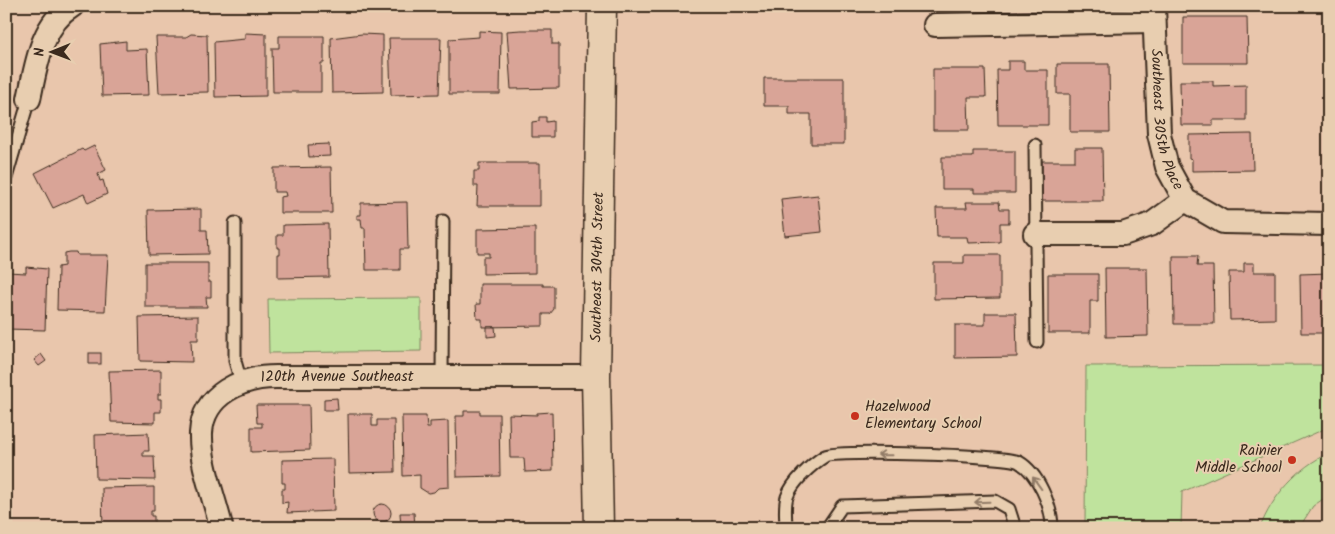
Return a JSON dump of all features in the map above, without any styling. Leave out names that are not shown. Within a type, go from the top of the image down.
[{"type":"street","points":[[29,99],[43,44],[51,27],[72,6]]},
{"type":"street","name":"Southeast 304th Street","points":[[599,528],[596,377],[602,6]]},
{"type":"street","points":[[934,25],[1154,14]]},
{"type":"street","name":"Southeast 305th Place","points":[[1154,14],[1159,134],[1167,166],[1185,200],[1223,222],[1329,224]]},
{"type":"street","points":[[1036,234],[1123,234],[1152,224],[1185,200]]},
{"type":"street","name":"120th Avenue Southeast","points":[[223,527],[203,454],[201,431],[209,408],[224,391],[241,382],[264,377],[596,377]]},
{"type":"lane","points":[[6,178],[29,99]]},
{"type":"lane","points":[[1035,145],[1036,342]]},
{"type":"lane","points":[[442,377],[443,221]]},
{"type":"lane","points":[[235,223],[236,361],[241,382]]},
{"type":"lane","points":[[786,528],[787,497],[806,469],[828,454],[854,454],[983,456],[1019,462],[1040,484],[1052,516],[1052,528]]},
{"type":"lane","points":[[827,528],[842,506],[995,502],[1009,509],[1015,528]]},
{"type":"green space","points":[[421,298],[421,351],[269,353],[268,299]]},
{"type":"green space","points":[[1329,365],[1329,427],[1182,492],[1181,528],[1085,528],[1086,366]]},
{"type":"green space","points":[[1329,453],[1329,495],[1313,506],[1299,528],[1260,528],[1271,505],[1287,484],[1307,466]]},
{"type":"building","points":[[1183,17],[1247,17],[1248,63],[1183,63]]},
{"type":"building","points":[[552,30],[552,44],[559,44],[559,88],[511,89],[507,31]]},
{"type":"building","points":[[479,31],[501,32],[500,94],[449,94],[449,39],[479,37]]},
{"type":"building","points":[[245,33],[266,34],[266,96],[215,97],[214,42],[245,39]]},
{"type":"building","points":[[191,34],[207,35],[208,92],[159,93],[156,37],[186,37]]},
{"type":"building","points":[[362,34],[383,35],[383,92],[332,93],[331,38]]},
{"type":"building","points":[[279,36],[324,36],[324,63],[321,63],[321,92],[273,92],[272,48],[279,48]]},
{"type":"building","points":[[389,38],[441,38],[439,94],[391,95]]},
{"type":"building","points":[[126,41],[126,50],[147,49],[149,95],[102,96],[100,44]]},
{"type":"building","points":[[1008,61],[1024,61],[1024,70],[1048,70],[1048,125],[998,125],[997,70],[1008,70]]},
{"type":"building","points":[[1057,64],[1109,64],[1110,132],[1070,132],[1070,94],[1057,94]]},
{"type":"building","points":[[933,69],[985,69],[986,97],[968,97],[969,130],[933,130]]},
{"type":"building","points":[[764,78],[844,78],[844,144],[811,144],[811,114],[789,114],[789,106],[764,106]]},
{"type":"building","points":[[1180,81],[1213,81],[1213,86],[1246,85],[1246,120],[1213,120],[1213,125],[1181,125]]},
{"type":"building","points":[[539,117],[546,117],[546,122],[553,121],[553,137],[532,137],[532,122],[539,121]]},
{"type":"building","points":[[1252,134],[1253,170],[1192,171],[1192,159],[1189,158],[1189,135]]},
{"type":"building","points":[[329,144],[330,156],[309,157],[308,145]]},
{"type":"building","points":[[94,146],[106,170],[98,174],[100,181],[103,180],[107,194],[88,203],[84,194],[53,208],[35,173],[82,149],[84,151]]},
{"type":"building","points":[[1075,148],[1102,148],[1103,201],[1042,201],[1042,161],[1075,161]]},
{"type":"building","points":[[973,151],[1015,151],[1015,193],[974,193],[974,189],[942,189],[942,157],[973,157]]},
{"type":"building","points":[[479,163],[540,163],[540,206],[477,206],[478,186],[474,186],[474,171],[479,171]]},
{"type":"building","points":[[331,167],[332,213],[280,213],[280,197],[286,196],[285,192],[274,192],[274,168]]},
{"type":"building","points":[[818,195],[822,232],[785,236],[781,199]]},
{"type":"building","points":[[407,202],[408,249],[400,249],[400,270],[366,270],[365,228],[362,228],[361,219],[357,219],[357,215],[361,215],[361,203]]},
{"type":"building","points":[[966,202],[999,202],[1000,209],[1009,209],[1009,223],[1000,223],[1000,242],[968,243],[967,237],[937,237],[936,208],[967,208]]},
{"type":"building","points":[[201,209],[201,230],[207,230],[208,254],[149,255],[148,210]]},
{"type":"building","points":[[328,224],[329,277],[278,278],[278,254],[280,254],[280,248],[277,248],[277,235],[283,235],[283,225]]},
{"type":"building","points":[[535,228],[535,273],[483,274],[483,257],[489,257],[489,253],[477,253],[477,229]]},
{"type":"building","points":[[76,252],[77,255],[108,255],[105,311],[57,310],[58,267],[64,266],[64,253]]},
{"type":"building","points":[[964,255],[1000,255],[1000,298],[934,299],[934,263],[964,263]]},
{"type":"building","points":[[1173,256],[1198,256],[1197,266],[1213,266],[1214,324],[1174,324]]},
{"type":"building","points":[[145,263],[208,263],[208,282],[211,282],[211,297],[206,297],[207,307],[145,307]]},
{"type":"building","points":[[1244,263],[1254,263],[1254,272],[1275,272],[1275,319],[1230,320],[1229,272],[1244,272]]},
{"type":"building","points":[[26,267],[47,269],[45,330],[6,329],[6,275],[7,272],[26,273]]},
{"type":"building","points":[[1105,268],[1147,268],[1148,336],[1106,337]]},
{"type":"building","points":[[1329,273],[1329,333],[1301,333],[1300,274]]},
{"type":"building","points":[[1048,274],[1098,274],[1098,301],[1090,301],[1090,333],[1048,333]]},
{"type":"building","points":[[480,284],[543,284],[543,286],[554,286],[554,309],[550,314],[543,314],[543,326],[482,327],[482,319],[477,319],[476,304],[480,304]]},
{"type":"building","points":[[985,313],[1016,313],[1017,357],[955,358],[955,325],[985,325]]},
{"type":"building","points":[[198,316],[198,340],[191,340],[192,362],[140,361],[139,317]]},
{"type":"building","points":[[487,327],[495,327],[496,336],[487,337]]},
{"type":"building","points":[[89,353],[101,353],[101,364],[89,364]]},
{"type":"building","points":[[41,354],[46,361],[39,366],[34,360]]},
{"type":"building","points":[[161,370],[161,394],[158,394],[158,399],[161,399],[161,412],[155,412],[155,423],[111,422],[109,371]]},
{"type":"building","points":[[337,398],[338,410],[324,410],[324,399]]},
{"type":"building","points":[[256,405],[309,405],[310,450],[251,452],[251,427],[262,427],[262,423],[257,423]]},
{"type":"building","points":[[464,411],[480,411],[480,414],[499,414],[500,476],[457,477],[456,416],[464,416]]},
{"type":"building","points":[[552,412],[553,471],[525,472],[524,458],[510,458],[509,414],[537,415],[537,413]]},
{"type":"building","points":[[348,414],[372,414],[372,426],[377,426],[377,420],[394,420],[395,472],[349,473]]},
{"type":"building","points":[[402,416],[426,416],[427,428],[430,428],[430,422],[448,421],[449,487],[438,488],[434,492],[428,493],[420,488],[420,475],[403,476]]},
{"type":"building","points":[[148,433],[149,451],[143,451],[143,456],[154,456],[155,480],[96,479],[95,435]]},
{"type":"building","points":[[333,459],[334,511],[287,513],[288,502],[282,503],[282,489],[285,489],[285,483],[282,483],[282,460]]},
{"type":"building","points":[[154,487],[154,511],[151,511],[151,516],[154,516],[154,528],[103,528],[102,488]]},
{"type":"building","points":[[378,504],[386,504],[391,509],[389,520],[378,522],[373,517],[373,509]]},
{"type":"building","points":[[400,513],[414,513],[415,527],[401,527]]},
{"type":"place","name":"Hazelwood Elementary School","points":[[855,416]]},
{"type":"place","name":"Rainier Middle School","points":[[1292,460]]}]
